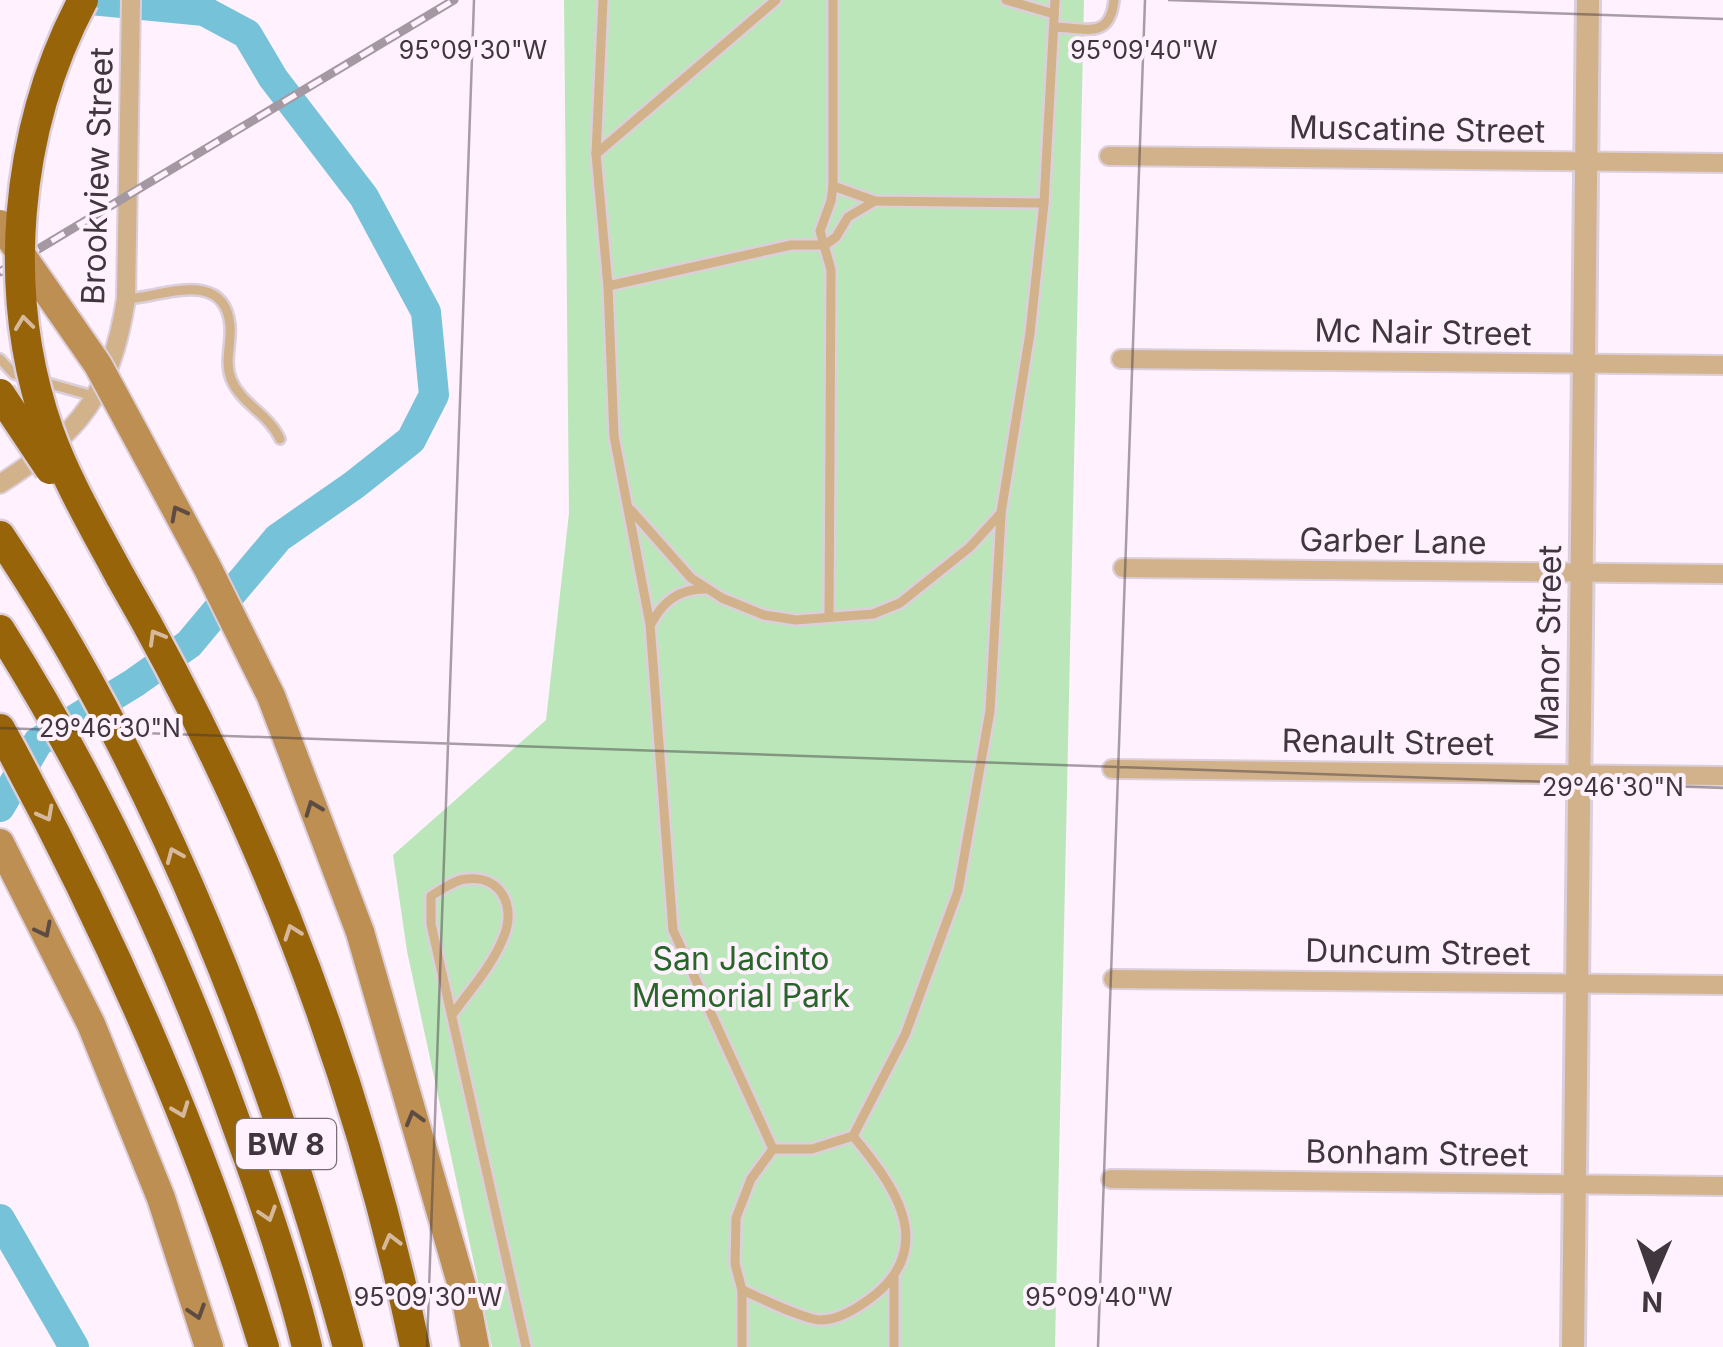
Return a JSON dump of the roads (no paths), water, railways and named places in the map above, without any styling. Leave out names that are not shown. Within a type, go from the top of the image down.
[{"type":"highway","points":[[82,0],[50,76],[30,150],[22,224],[22,304],[30,364],[50,433],[120,576],[202,723],[286,914],[364,1146],[414,1342]]},
{"type":"highway","points":[[0,394],[120,576]]},
{"type":"highway","name":"BW 8","points":[[0,536],[60,629],[159,821],[268,1090],[324,1257],[348,1347]]},
{"type":"highway","name":"BW 8","points":[[0,630],[87,780],[171,960],[250,1162],[307,1347]]},
{"type":"highway","points":[[0,728],[78,875],[132,990],[226,1228],[264,1347]]},
{"type":"main road","points":[[0,224],[98,365],[207,567],[270,696],[360,932],[466,1300],[475,1347]]},
{"type":"main road","points":[[0,843],[90,1024],[160,1198],[209,1347]]},
{"type":"street","name":"Brookview Street","points":[[0,484],[46,453],[78,424],[96,397],[120,335],[126,299],[131,0]]},
{"type":"street","name":"Manor Street","points":[[1572,1347],[1588,0]]},
{"type":"street","name":"Muscatine Street","points":[[1110,156],[1723,163]]},
{"type":"street","name":"Mc Nair Street","points":[[1122,358],[1723,365]]},
{"type":"street","name":"Garber Lane","points":[[1123,568],[1723,574]]},
{"type":"street","name":"Renault Street","points":[[1112,769],[1723,776]]},
{"type":"street","name":"Duncum Street","points":[[1113,979],[1723,985]]},
{"type":"street","name":"Bonham Street","points":[[1111,1179],[1723,1186]]},
{"type":"lane","points":[[603,0],[596,154],[608,286],[614,436],[650,624],[673,930],[773,1149]]},
{"type":"lane","points":[[596,154],[776,0]]},
{"type":"lane","points":[[829,616],[831,270],[820,231],[832,201],[833,186],[834,0]]},
{"type":"lane","points":[[1006,0],[1054,14]]},
{"type":"lane","points":[[773,1149],[812,1150],[853,1136],[905,1035],[958,891],[990,711],[1001,513],[1030,333],[1044,202],[1055,0]]},
{"type":"lane","points":[[1054,27],[1095,29],[1107,25],[1114,0]]},
{"type":"lane","points":[[833,186],[875,201],[1044,202]]},
{"type":"lane","points":[[608,286],[791,245],[825,245],[848,217],[875,201]]},
{"type":"lane","points":[[126,299],[152,298],[190,288],[212,292],[229,320],[227,360],[232,382],[243,398],[272,424],[280,439]]},
{"type":"lane","points":[[0,359],[14,374],[96,397]]},
{"type":"lane","points":[[630,508],[691,578],[764,615],[796,620],[873,614],[900,603],[970,547],[1001,513]]},
{"type":"lane","points":[[650,624],[673,597],[690,589],[708,589]]},
{"type":"lane","points":[[452,1015],[505,936],[510,915],[505,894],[488,880],[464,878],[431,896],[431,924],[526,1347]]},
{"type":"lane","points":[[853,1136],[882,1170],[901,1204],[906,1242],[894,1278],[894,1347]]},
{"type":"lane","points":[[742,1347],[742,1290],[735,1264],[736,1218],[751,1180],[773,1149]]},
{"type":"lane","points":[[742,1290],[821,1320],[857,1309],[894,1278]]},
{"type":"waterway","points":[[0,807],[38,742],[189,644],[278,538],[411,440],[434,395],[426,312],[364,197],[273,78],[247,34],[204,11],[91,0]]},
{"type":"waterway","points":[[0,1219],[74,1347]]},
{"type":"railway","points":[[0,272],[454,0]]},
{"type":"park label","name":"San Jacinto Memorial Park","points":[[741,976]]}]
